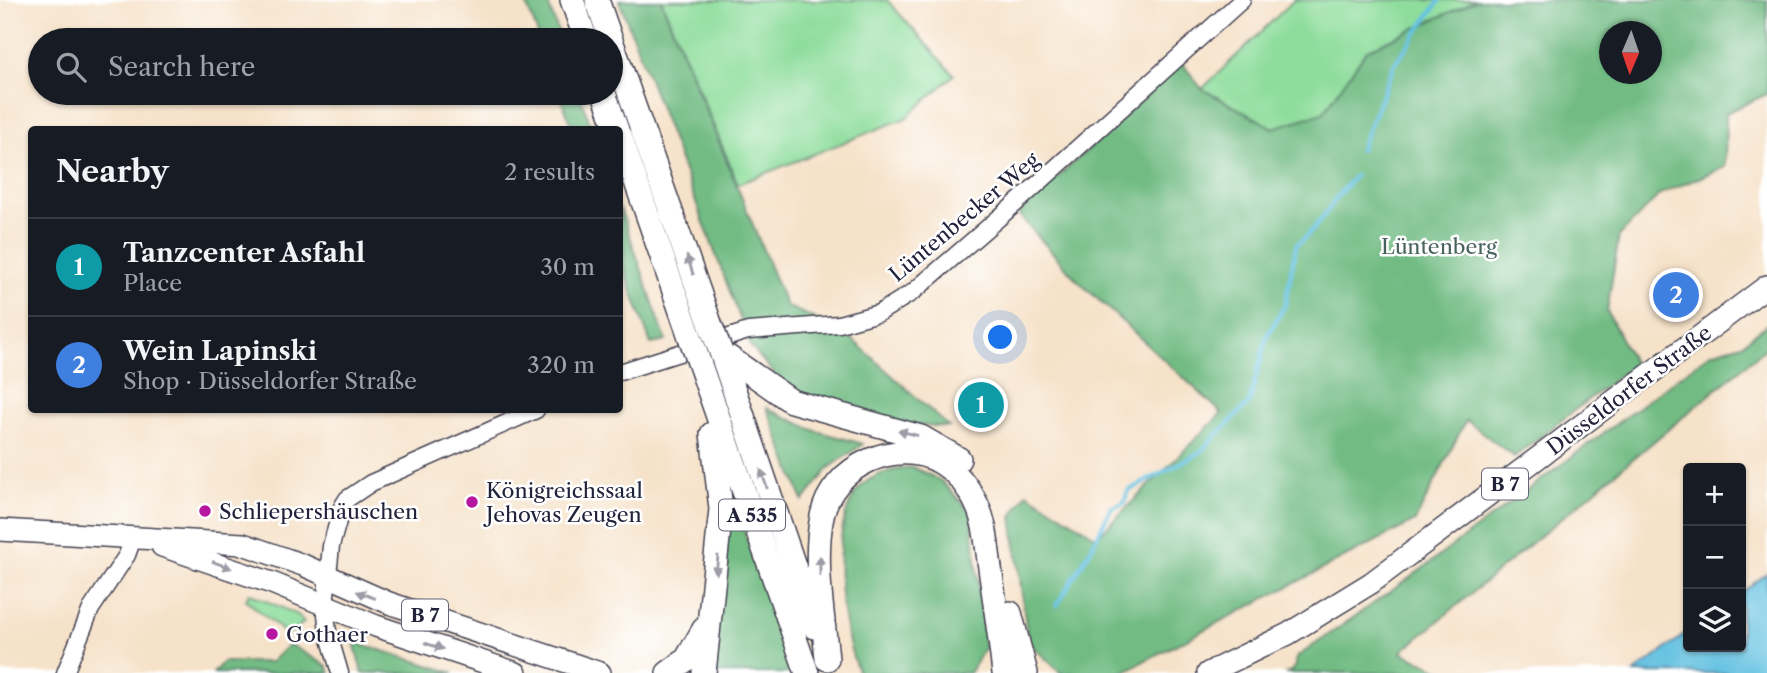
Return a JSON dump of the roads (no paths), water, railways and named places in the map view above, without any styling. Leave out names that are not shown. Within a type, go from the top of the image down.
[{"type":"highway","points":[[572,0],[582,28]]},
{"type":"highway","name":"A 535","points":[[597,0],[607,28]]},
{"type":"highway","name":"A 535","points":[[623,74],[829,666]]},
{"type":"highway","points":[[608,105],[616,126]]},
{"type":"highway","name":"A 535","points":[[623,145],[806,672]]},
{"type":"highway","points":[[721,352],[791,401],[921,437],[951,452],[974,470],[989,495],[999,531],[1014,672]]},
{"type":"highway","points":[[698,359],[719,472],[721,509],[704,673]]},
{"type":"highway","points":[[829,666],[820,576],[822,514],[830,494],[846,474],[867,460],[888,454],[911,453],[938,461],[959,476],[978,507],[1014,672]]},
{"type":"highway","points":[[668,673],[686,660],[711,614]]},
{"type":"main road","name":"Düsseldorfer Straße","points":[[1208,673],[1288,634],[1371,583],[1767,286]]},
{"type":"main road","name":"B 7","points":[[0,530],[243,544],[389,603],[600,673]]},
{"type":"main road","name":"B 7","points":[[133,538],[183,551],[516,673]]},
{"type":"street","name":"Lüntenbecker Weg","points":[[623,371],[748,331],[839,324],[878,313],[913,292],[1242,0]]},
{"type":"street","points":[[340,673],[328,632],[325,605],[337,517],[347,499],[358,491],[529,413]]},
{"type":"street","points":[[65,673],[91,609],[127,555],[133,538]]},
{"type":"water","points":[[1767,573],[1767,673],[1634,673],[1683,636],[1683,652],[1746,652],[1746,589]]},
{"type":"waterway","points":[[1360,150],[1395,63],[1440,0]]},
{"type":"waterway","points":[[1057,605],[1090,551],[1111,508],[1124,503],[1128,491],[1199,453],[1249,403],[1267,336],[1285,305],[1296,245],[1313,229],[1355,176]]},
{"type":"place","name":"Wein Lapinski","points":[[1676,295]]},
{"type":"place","name":"Tanzcenter Asfahl","points":[[981,405]]},
{"type":"place","name":"Königreichssaal Jehovas Zeugen","points":[[472,502]]},
{"type":"place","name":"Schliepershäuschen","points":[[205,511]]},
{"type":"place","name":"Gothaer","points":[[272,634]]},
{"type":"park label","name":"Lüntenberg","points":[[1439,246]]}]
